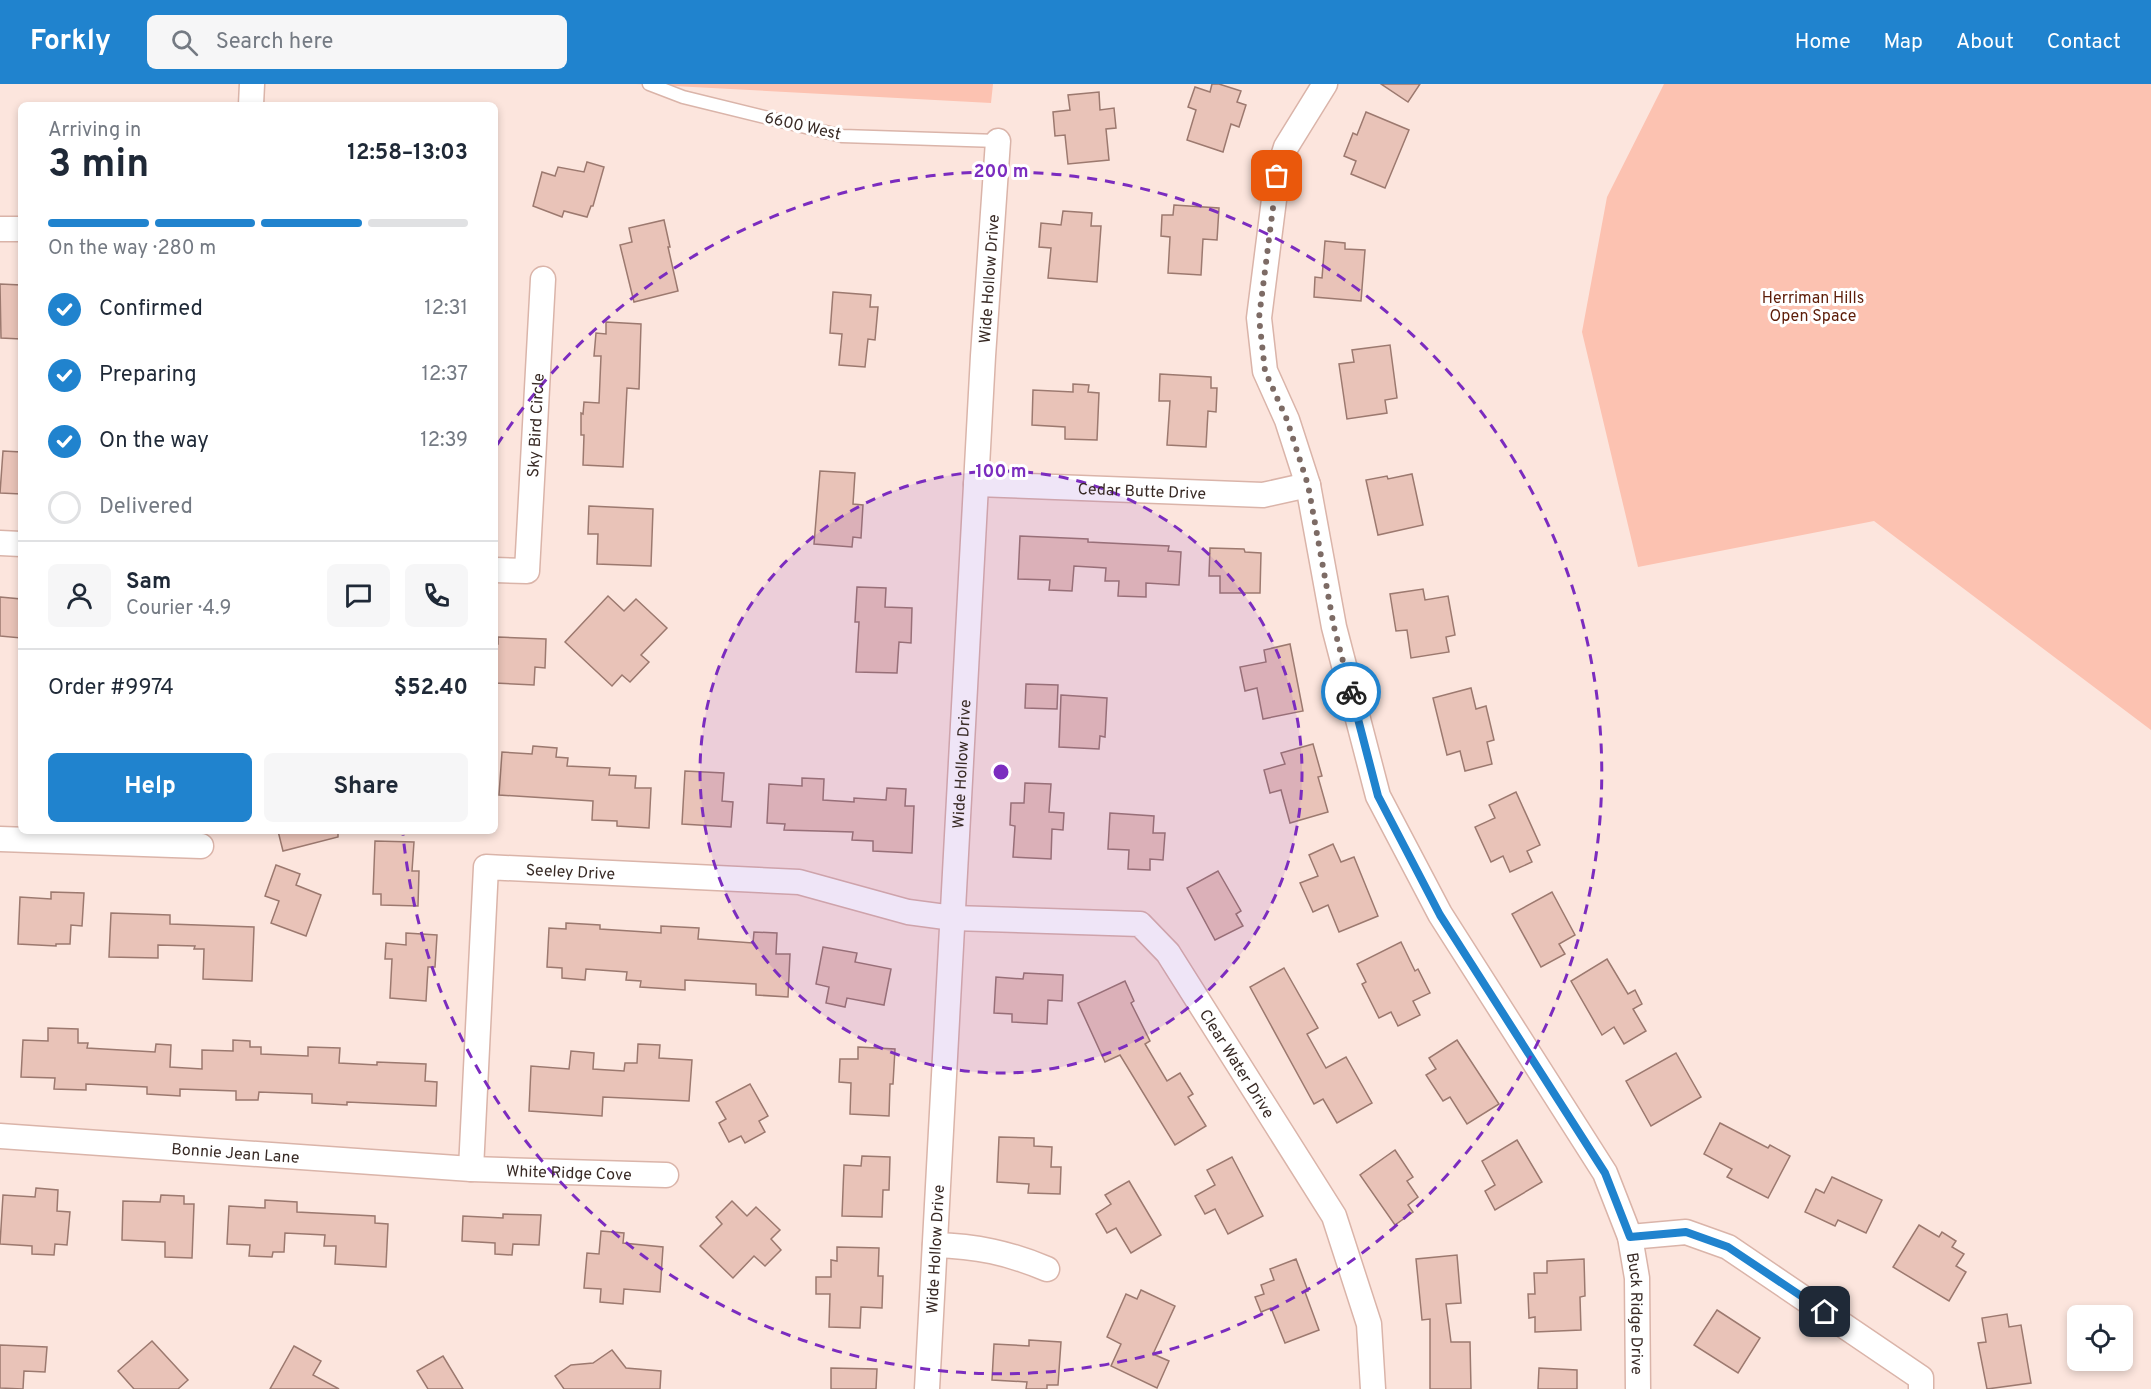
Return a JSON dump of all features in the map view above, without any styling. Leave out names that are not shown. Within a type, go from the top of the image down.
[{"type":"street","points":[[251,102],[252,84]]},
{"type":"street","name":"Buck Ridge Drive","points":[[1325,84],[1286,147],[1277,176],[1259,318],[1265,371],[1287,420],[1308,485],[1334,627],[1378,796],[1440,915],[1605,1173],[1630,1237],[1636,1278],[1638,1389]]},
{"type":"street","name":"Wide Hollow Drive","points":[[927,1389],[976,484],[998,141]]},
{"type":"street","points":[[0,228],[18,230]]},
{"type":"street","name":"Sky Bird Circle","points":[[498,570],[527,571],[543,279]]},
{"type":"street","name":"Cedar Butte Drive","points":[[976,484],[1263,495],[1308,485]]},
{"type":"street","points":[[0,543],[18,544]]},
{"type":"street","points":[[0,838],[201,846]]},
{"type":"street","name":"Seeley Drive","points":[[471,1169],[486,867],[800,882],[908,912],[953,918]]},
{"type":"street","name":"Clear Water Drive","points":[[953,918],[1140,924],[1168,952],[1334,1216],[1370,1324],[1373,1389]]},
{"type":"street","name":"Bonnie Jean Lane","points":[[0,1136],[471,1169]]},
{"type":"street","name":"White Ridge Cove","points":[[471,1169],[666,1175]]},
{"type":"street","points":[[1630,1237],[1686,1232],[1728,1247],[1921,1378],[1921,1389]]},
{"type":"street","points":[[935,1245],[963,1246],[1015,1256],[1047,1269]]},
{"type":"lane","name":"6600 West","points":[[649,84],[682,96],[842,136],[998,141]]},
{"type":"green space","points":[[636,84],[993,84],[991,103]]},
{"type":"green space","name":"Herriman Hills Open Space","points":[[1664,84],[2151,84],[2151,730],[1874,521],[1638,567],[1582,332],[1607,197]]},
{"type":"building","points":[[1212,84],[1241,91],[1237,102],[1246,105],[1239,127],[1231,124],[1223,152],[1187,140],[1196,110],[1188,107],[1195,87],[1210,92]]},
{"type":"building","points":[[1381,84],[1420,84],[1408,102]]},
{"type":"building","points":[[1099,92],[1100,110],[1114,108],[1116,128],[1106,129],[1109,160],[1068,164],[1065,135],[1055,136],[1053,112],[1070,110],[1068,95]]},
{"type":"building","points":[[1366,112],[1409,130],[1385,188],[1351,174],[1356,161],[1344,156],[1353,133],[1357,135]]},
{"type":"building","points":[[587,162],[604,167],[593,206],[587,217],[564,211],[562,217],[533,206],[542,172],[555,176],[558,167],[584,172]]},
{"type":"building","points":[[1174,205],[1219,208],[1217,240],[1203,239],[1201,275],[1168,273],[1170,237],[1161,236],[1162,215],[1173,215]]},
{"type":"building","points":[[1063,211],[1092,213],[1091,226],[1101,226],[1097,282],[1048,278],[1051,248],[1039,247],[1041,223],[1061,225]]},
{"type":"building","points":[[664,220],[678,291],[634,302],[620,245],[632,242],[629,228]]},
{"type":"building","points":[[1325,241],[1345,243],[1345,249],[1365,250],[1361,301],[1314,297],[1315,277],[1322,278]]},
{"type":"building","points":[[0,284],[18,285],[18,339],[1,338]]},
{"type":"building","points":[[833,292],[871,295],[870,307],[878,307],[875,340],[868,339],[865,367],[839,365],[842,334],[830,333]]},
{"type":"building","points":[[606,322],[641,324],[639,389],[627,388],[623,467],[583,465],[584,435],[581,435],[581,413],[583,414],[584,402],[599,403],[601,356],[594,356],[596,333],[606,334]]},
{"type":"building","points":[[1390,345],[1397,398],[1385,400],[1387,413],[1347,419],[1339,364],[1354,362],[1352,350]]},
{"type":"building","points":[[1160,374],[1211,377],[1211,388],[1217,388],[1216,412],[1208,411],[1206,447],[1167,445],[1170,401],[1159,401]]},
{"type":"building","points":[[1073,384],[1089,385],[1088,392],[1099,393],[1097,440],[1065,439],[1065,427],[1032,425],[1033,390],[1073,392]]},
{"type":"building","points":[[3,451],[18,452],[18,494],[0,493]]},
{"type":"building","points":[[820,471],[855,473],[853,504],[863,505],[861,538],[853,537],[852,547],[814,544]]},
{"type":"building","points":[[1412,474],[1423,525],[1378,535],[1366,480],[1387,476],[1388,479]]},
{"type":"building","points":[[589,506],[653,509],[651,566],[597,564],[598,534],[588,534]]},
{"type":"building","points":[[1020,536],[1169,546],[1168,551],[1181,552],[1179,585],[1146,583],[1146,597],[1118,596],[1119,581],[1105,581],[1106,568],[1074,566],[1072,591],[1049,590],[1050,580],[1018,579]]},
{"type":"building","points":[[1210,548],[1244,549],[1245,552],[1261,553],[1260,593],[1220,593],[1220,576],[1209,576]]},
{"type":"building","points":[[857,587],[886,588],[885,607],[912,608],[911,643],[899,642],[897,673],[856,672],[859,622],[855,622]]},
{"type":"building","points":[[1423,589],[1425,600],[1448,596],[1455,635],[1446,637],[1449,652],[1411,658],[1407,630],[1396,631],[1390,594]]},
{"type":"building","points":[[608,596],[624,611],[636,599],[667,628],[641,655],[649,662],[630,682],[622,675],[612,686],[565,642]]},
{"type":"building","points":[[0,597],[18,599],[18,638],[0,636]]},
{"type":"building","points":[[498,637],[546,639],[545,668],[535,667],[534,685],[498,683]]},
{"type":"building","points":[[1290,644],[1303,711],[1263,719],[1257,688],[1245,691],[1240,667],[1266,662],[1264,650]]},
{"type":"building","points":[[1026,684],[1058,685],[1057,709],[1025,708]]},
{"type":"building","points":[[1471,688],[1476,709],[1486,706],[1494,740],[1487,742],[1492,764],[1465,771],[1460,751],[1447,755],[1433,698]]},
{"type":"building","points":[[1061,695],[1107,698],[1105,737],[1100,736],[1099,749],[1059,747]]},
{"type":"building","points":[[1313,744],[1322,776],[1318,777],[1328,812],[1290,823],[1281,790],[1270,793],[1264,770],[1285,764],[1281,753]]},
{"type":"building","points":[[533,746],[557,748],[556,757],[568,758],[567,766],[610,768],[609,775],[636,776],[635,788],[651,788],[649,828],[617,826],[617,821],[592,820],[593,801],[499,795],[502,752],[532,754]]},
{"type":"building","points":[[685,771],[724,773],[722,801],[733,802],[731,827],[682,824]]},
{"type":"building","points":[[802,778],[824,779],[823,800],[854,802],[854,798],[886,800],[887,788],[906,789],[905,806],[914,806],[912,853],[873,851],[873,841],[852,840],[853,832],[784,830],[785,824],[767,823],[769,784],[802,786]]},
{"type":"building","points":[[1025,783],[1051,784],[1049,812],[1064,813],[1063,830],[1052,829],[1051,859],[1013,857],[1015,826],[1010,825],[1011,803],[1024,803]]},
{"type":"building","points":[[1516,792],[1540,845],[1527,851],[1532,862],[1510,872],[1503,856],[1491,862],[1475,827],[1495,818],[1489,805]]},
{"type":"building","points":[[1110,813],[1154,816],[1153,833],[1165,833],[1163,860],[1150,859],[1150,870],[1128,869],[1129,850],[1108,849]]},
{"type":"building","points":[[279,834],[338,834],[338,837],[283,851]]},
{"type":"building","points":[[375,841],[414,842],[412,871],[419,871],[418,906],[381,905],[381,894],[373,894]]},
{"type":"building","points":[[1333,844],[1341,862],[1354,857],[1378,916],[1339,932],[1328,905],[1313,912],[1300,883],[1318,876],[1309,855]]},
{"type":"building","points":[[276,865],[300,874],[296,885],[321,895],[306,936],[271,923],[279,901],[265,896]]},
{"type":"building","points":[[1218,871],[1241,911],[1236,914],[1243,926],[1215,940],[1187,888]]},
{"type":"building","points":[[51,892],[84,893],[82,926],[71,925],[70,944],[56,944],[56,946],[18,944],[20,897],[51,899]]},
{"type":"building","points":[[1552,892],[1575,935],[1559,944],[1565,954],[1541,967],[1512,914]]},
{"type":"building","points":[[111,913],[170,915],[170,924],[254,927],[252,981],[203,979],[204,949],[194,949],[195,946],[158,945],[158,958],[109,957]]},
{"type":"building","points":[[566,923],[600,925],[600,929],[661,933],[661,926],[699,928],[698,939],[753,943],[754,932],[777,933],[776,954],[790,954],[788,997],[756,995],[756,984],[685,980],[685,990],[640,987],[641,981],[626,980],[627,972],[586,969],[585,980],[562,978],[562,968],[547,967],[549,928],[566,929]]},
{"type":"building","points":[[406,933],[437,935],[435,967],[428,967],[426,1001],[390,998],[392,959],[385,959],[386,943],[406,945]]},
{"type":"building","points":[[1401,942],[1415,971],[1418,969],[1430,993],[1413,1001],[1420,1015],[1398,1026],[1391,1012],[1379,1018],[1362,984],[1366,982],[1357,964]]},
{"type":"building","points":[[823,947],[857,953],[855,962],[891,969],[884,1005],[847,998],[845,1007],[826,1003],[829,987],[816,984]]},
{"type":"building","points":[[1607,959],[1628,994],[1635,990],[1642,1004],[1633,1009],[1646,1031],[1624,1044],[1614,1027],[1602,1035],[1571,981]]},
{"type":"building","points":[[1284,968],[1318,1028],[1307,1034],[1326,1068],[1346,1057],[1372,1103],[1337,1123],[1323,1099],[1314,1104],[1250,987]]},
{"type":"building","points":[[1024,973],[1063,975],[1062,1001],[1048,1000],[1047,1024],[1012,1022],[1012,1014],[994,1013],[996,977],[1023,979]]},
{"type":"building","points":[[1125,981],[1134,1001],[1131,1003],[1150,1041],[1145,1044],[1167,1081],[1180,1073],[1193,1094],[1188,1097],[1206,1126],[1175,1145],[1120,1055],[1105,1062],[1078,1003]]},
{"type":"building","points":[[48,1028],[78,1029],[78,1043],[88,1043],[87,1048],[155,1052],[156,1044],[171,1045],[170,1067],[202,1069],[202,1050],[233,1051],[233,1040],[250,1041],[250,1047],[261,1047],[261,1054],[308,1056],[308,1047],[340,1048],[339,1063],[426,1064],[425,1081],[437,1082],[436,1106],[347,1102],[347,1105],[312,1103],[312,1094],[259,1092],[258,1100],[236,1100],[236,1091],[180,1089],[180,1096],[147,1094],[147,1087],[86,1084],[86,1090],[54,1089],[55,1078],[21,1077],[23,1040],[48,1041]]},
{"type":"building","points":[[1457,1040],[1499,1104],[1467,1124],[1450,1097],[1443,1101],[1426,1075],[1436,1069],[1429,1058]]},
{"type":"building","points":[[638,1044],[660,1045],[659,1058],[692,1060],[689,1101],[603,1097],[602,1116],[529,1111],[531,1066],[569,1069],[571,1051],[594,1053],[593,1069],[624,1071],[625,1063],[637,1063]]},
{"type":"building","points":[[858,1047],[895,1049],[893,1084],[890,1084],[889,1116],[850,1114],[851,1083],[839,1082],[840,1059],[858,1059]]},
{"type":"building","points":[[1676,1053],[1701,1097],[1651,1126],[1626,1081]]},
{"type":"building","points":[[750,1084],[768,1116],[759,1121],[765,1132],[745,1143],[741,1136],[729,1142],[719,1123],[726,1119],[716,1102]]},
{"type":"building","points":[[1720,1123],[1768,1148],[1770,1145],[1790,1156],[1768,1198],[1727,1177],[1732,1169],[1704,1154]]},
{"type":"building","points":[[999,1137],[1034,1138],[1034,1146],[1052,1147],[1051,1167],[1061,1167],[1060,1194],[1028,1193],[1029,1184],[997,1182]]},
{"type":"building","points":[[1517,1140],[1542,1182],[1495,1210],[1485,1191],[1495,1185],[1482,1161]]},
{"type":"building","points":[[1395,1150],[1413,1177],[1407,1181],[1418,1197],[1408,1205],[1413,1212],[1395,1225],[1360,1175]]},
{"type":"building","points":[[862,1156],[890,1157],[889,1190],[883,1190],[882,1217],[842,1216],[844,1165],[861,1166]]},
{"type":"building","points":[[1232,1157],[1263,1216],[1228,1234],[1215,1209],[1205,1214],[1195,1196],[1215,1185],[1207,1170]]},
{"type":"building","points":[[1832,1177],[1882,1200],[1866,1233],[1838,1220],[1835,1226],[1805,1212],[1816,1189],[1824,1193]]},
{"type":"building","points":[[1129,1181],[1161,1235],[1131,1253],[1116,1228],[1107,1233],[1096,1214],[1111,1204],[1105,1195]]},
{"type":"building","points":[[36,1188],[58,1190],[57,1211],[70,1212],[67,1245],[55,1244],[54,1255],[32,1254],[32,1246],[0,1244],[3,1195],[35,1197]]},
{"type":"building","points":[[161,1195],[184,1196],[184,1204],[194,1204],[192,1258],[165,1257],[165,1242],[122,1240],[123,1201],[160,1202]]},
{"type":"building","points":[[265,1200],[297,1202],[297,1212],[375,1216],[375,1223],[388,1224],[386,1267],[335,1264],[336,1246],[324,1246],[325,1235],[285,1233],[284,1252],[273,1252],[272,1257],[249,1256],[250,1245],[227,1244],[229,1206],[265,1208]]},
{"type":"building","points":[[732,1201],[747,1216],[756,1207],[780,1230],[771,1239],[781,1250],[765,1266],[754,1256],[733,1278],[700,1246],[722,1224],[716,1217]]},
{"type":"building","points":[[503,1214],[541,1215],[539,1245],[513,1244],[512,1255],[495,1254],[495,1243],[462,1241],[463,1216],[503,1218]]},
{"type":"building","points":[[1919,1225],[1939,1237],[1942,1232],[1956,1241],[1952,1247],[1964,1254],[1956,1266],[1966,1272],[1949,1301],[1893,1267]]},
{"type":"building","points":[[601,1231],[624,1233],[623,1243],[663,1247],[660,1292],[624,1289],[623,1304],[600,1302],[601,1289],[584,1288],[587,1253],[599,1254]]},
{"type":"building","points":[[837,1247],[879,1248],[878,1276],[883,1276],[882,1308],[861,1307],[860,1328],[829,1327],[830,1294],[816,1294],[816,1277],[831,1277],[831,1260],[837,1261]]},
{"type":"building","points":[[1457,1255],[1461,1303],[1446,1304],[1451,1342],[1470,1342],[1471,1389],[1430,1389],[1430,1319],[1422,1320],[1416,1259]]},
{"type":"building","points":[[1296,1259],[1319,1330],[1285,1343],[1271,1308],[1261,1312],[1255,1297],[1264,1294],[1261,1285],[1274,1280],[1270,1269]]},
{"type":"building","points":[[1584,1259],[1585,1296],[1580,1297],[1581,1330],[1535,1332],[1535,1317],[1529,1318],[1528,1294],[1535,1294],[1534,1273],[1547,1273],[1547,1261]]},
{"type":"building","points":[[1141,1290],[1175,1306],[1153,1354],[1169,1361],[1157,1388],[1111,1366],[1121,1344],[1107,1337],[1126,1294],[1137,1299]]},
{"type":"building","points":[[1717,1310],[1760,1338],[1738,1373],[1694,1345]]},
{"type":"building","points":[[2007,1314],[2009,1327],[2021,1325],[2031,1383],[1987,1389],[1978,1343],[1986,1342],[1982,1318]]},
{"type":"building","points":[[1029,1340],[1061,1342],[1058,1385],[1047,1385],[1047,1389],[1026,1389],[1027,1382],[992,1380],[994,1344],[1029,1346]]},
{"type":"building","points":[[152,1341],[188,1380],[178,1389],[134,1389],[118,1371]]},
{"type":"building","points":[[0,1345],[47,1347],[45,1372],[24,1371],[23,1389],[0,1388]]},
{"type":"building","points":[[294,1346],[321,1361],[313,1375],[339,1389],[270,1389]]},
{"type":"building","points":[[612,1350],[626,1368],[661,1371],[660,1389],[564,1389],[555,1376],[571,1365],[593,1363]]},
{"type":"building","points":[[443,1356],[463,1389],[428,1389],[417,1371]]},
{"type":"building","points":[[831,1368],[877,1369],[876,1389],[831,1389]]},
{"type":"building","points":[[1539,1368],[1577,1370],[1577,1389],[1538,1389]]},
{"type":"way so far","points":[[1277,176],[1259,318],[1265,371],[1287,420],[1308,485],[1334,627],[1351,692]]},
{"type":"route","points":[[1351,692],[1378,796],[1440,915],[1605,1173],[1630,1237],[1686,1232],[1728,1247],[1825,1312]]}]
